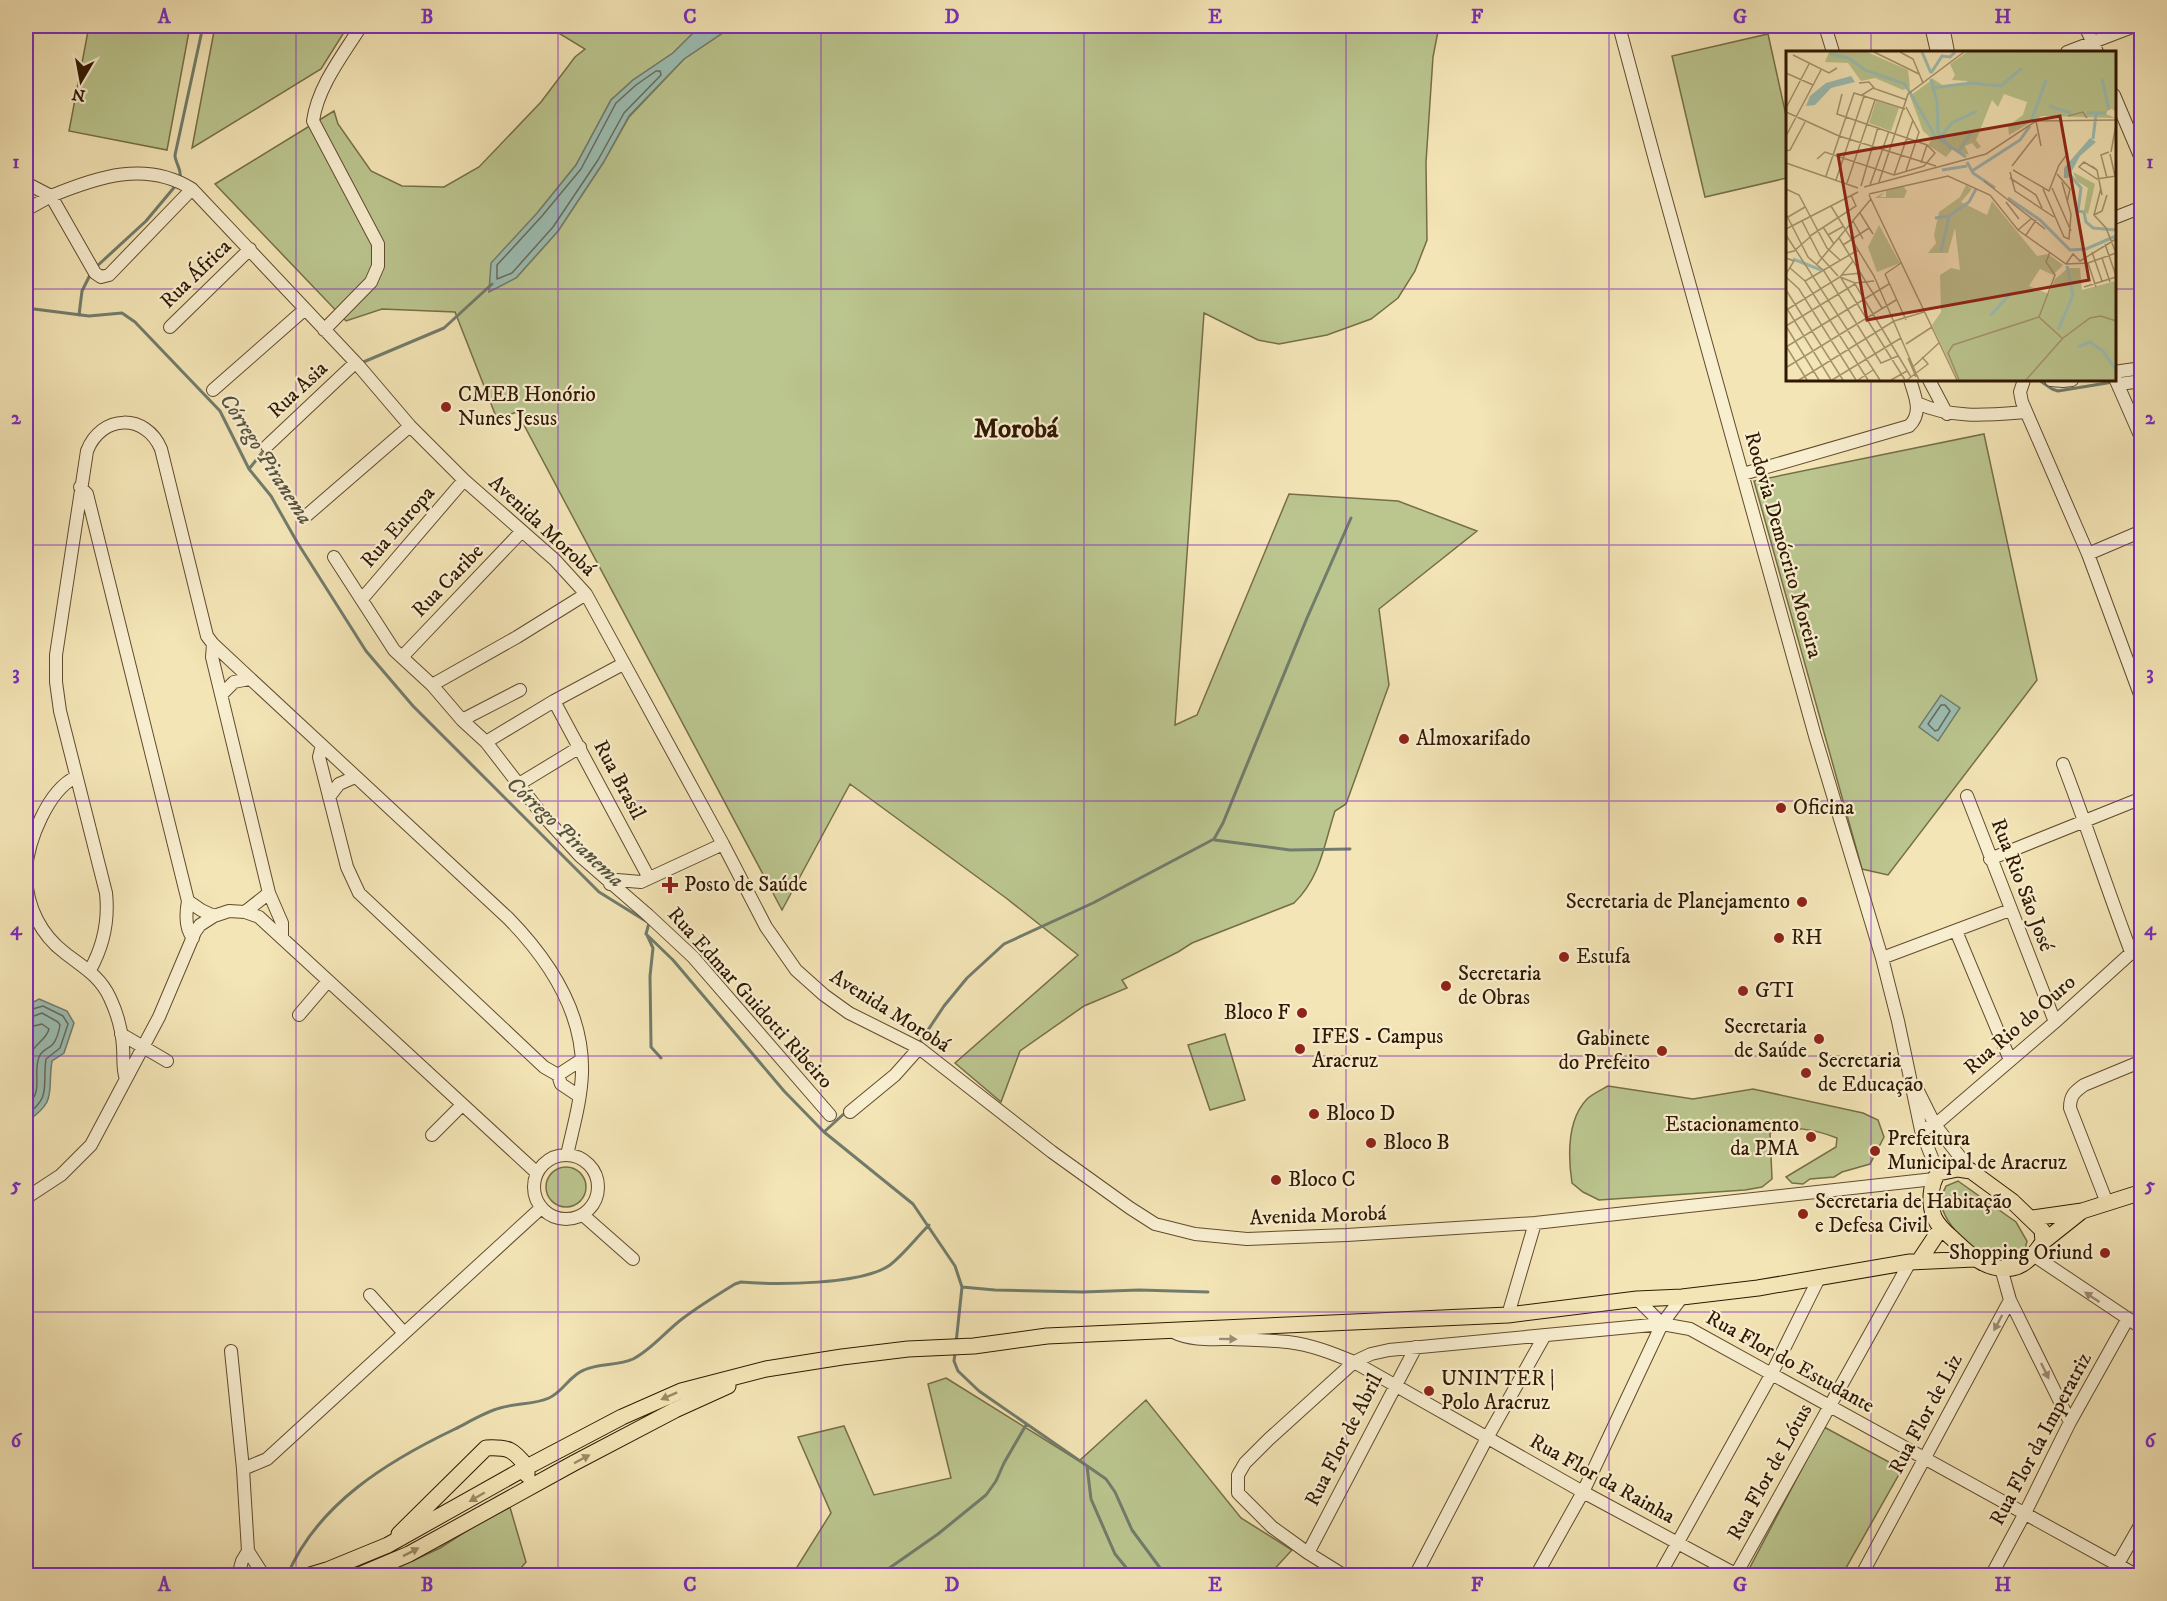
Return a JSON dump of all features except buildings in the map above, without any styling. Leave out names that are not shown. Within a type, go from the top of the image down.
[{"type":"main road","points":[[2043,1242],[2042,1230],[2032,1218],[1971,1171],[1958,1169],[1936,1176],[1931,1202],[1933,1215],[1941,1228],[1974,1259],[1990,1266],[2013,1268],[2023,1264],[2043,1242],[2082,1211]]},
{"type":"main road","points":[[2032,1218],[2082,1211],[2142,1192]]},
{"type":"main road","points":[[1915,1262],[1941,1228]]},
{"type":"main road","points":[[307,1575],[327,1570],[388,1545],[622,1417],[681,1391],[766,1369],[908,1348],[974,1346],[1047,1336],[1508,1315],[1637,1299],[1682,1297],[1758,1288],[1915,1262],[1974,1259]]},
{"type":"main road","points":[[357,1575],[409,1554],[675,1410],[766,1369]]},
{"type":"main road","points":[[388,1545],[486,1448],[499,1447],[515,1452],[527,1467],[526,1475],[470,1520]]},
{"type":"street","points":[[324,330],[370,282],[378,266],[378,244],[313,121],[315,106],[321,91],[361,26]]},
{"type":"street","name":"Rodovia Demócrito Moreira","points":[[1619,26],[1815,736],[1882,958],[1921,1130],[1936,1176]]},
{"type":"street","points":[[1825,26],[1833,51]]},
{"type":"street","points":[[1931,26],[1937,51]]},
{"type":"street","points":[[1943,26],[1948,51]]},
{"type":"street","points":[[2085,26],[2095,48]]},
{"type":"street","points":[[2074,51],[2095,48],[2135,26]]},
{"type":"street","points":[[2116,97],[2142,161]]},
{"type":"street","name":"Avenida Morobá","points":[[26,210],[51,196],[87,181],[112,174],[162,176],[179,180],[192,189],[355,363],[410,426],[464,480],[555,560],[586,594],[766,927],[796,970],[849,1013],[919,1048],[1052,1152],[1155,1224],[1195,1234],[1247,1239],[1535,1223],[1936,1176]]},
{"type":"street","points":[[30,185],[51,196],[94,273],[101,277],[109,275],[192,189]]},
{"type":"street","points":[[2116,218],[2142,207]]},
{"type":"street","name":"Rua África","points":[[170,327],[250,249]]},
{"type":"street","points":[[213,390],[304,310]]},
{"type":"street","name":"Rua Asia","points":[[267,446],[355,363]]},
{"type":"street","points":[[2116,377],[2142,368]]},
{"type":"street","points":[[2116,377],[2142,381]]},
{"type":"street","points":[[2116,377],[2142,440]]},
{"type":"street","points":[[1743,474],[1909,426],[1915,420],[1917,403],[1910,381]]},
{"type":"street","points":[[1930,381],[1947,414]]},
{"type":"street","points":[[2024,381],[2020,392],[2026,412],[2138,676],[2142,700]]},
{"type":"street","points":[[1917,403],[1947,414],[2026,412]]},
{"type":"street","points":[[90,970],[105,933],[107,906],[103,880],[60,711],[56,669],[57,642],[80,487],[89,444],[104,428],[117,423],[131,423],[144,428],[154,437],[161,449],[207,636],[213,644],[508,918],[538,953],[555,979],[573,1016],[581,1060],[579,1096],[567,1155]]},
{"type":"street","points":[[306,516],[410,426]]},
{"type":"street","name":"Rua Europa","points":[[362,598],[464,480]]},
{"type":"street","points":[[80,487],[87,494],[98,537],[188,900],[186,908],[188,933],[193,938]]},
{"type":"street","name":"Rua Caribe","points":[[402,657],[522,531]]},
{"type":"street","points":[[2088,554],[2142,531]]},
{"type":"street","points":[[73,535],[86,533],[98,537]]},
{"type":"street","name":"Rua Edmar Guidotti Ribeiro","points":[[334,557],[394,650],[432,684],[462,720],[486,742],[540,812],[580,856],[693,957],[830,1115]]},
{"type":"street","points":[[432,684],[517,637],[586,594]]},
{"type":"street","points":[[213,644],[212,657],[269,893],[282,923],[282,938]]},
{"type":"street","points":[[486,742],[554,701],[623,664]]},
{"type":"street","points":[[221,695],[234,682],[249,679]]},
{"type":"street","points":[[462,720],[520,690]]},
{"type":"street","name":"Rua Brasil","points":[[554,701],[649,878]]},
{"type":"street","points":[[322,745],[319,757],[347,867],[359,893],[544,1066],[558,1075],[561,1084],[579,1096]]},
{"type":"street","points":[[519,784],[580,747]]},
{"type":"street","points":[[2062,764],[2085,820],[2131,952]]},
{"type":"street","points":[[26,870],[32,840],[54,795],[63,784],[76,777]]},
{"type":"street","points":[[329,797],[339,784],[355,777]]},
{"type":"street","name":"Rua Rio São José","points":[[1966,796],[2055,1022]]},
{"type":"street","points":[[1990,859],[2142,798]]},
{"type":"street","points":[[610,884],[617,879],[641,882],[723,844]]},
{"type":"street","points":[[26,878],[31,906],[42,929],[58,947],[90,970],[110,997],[121,1034],[126,1079]]},
{"type":"street","points":[[245,912],[269,893]]},
{"type":"street","points":[[188,900],[214,916]]},
{"type":"street","points":[[1882,958],[2010,910]]},
{"type":"street","points":[[26,1198],[61,1175],[91,1145],[144,1047],[200,925],[214,916],[229,911],[245,912],[259,917],[537,1173]]},
{"type":"street","points":[[1956,931],[2010,1060]]},
{"type":"street","name":"Rua Rio do Ouro","points":[[1921,1130],[1935,1125],[2055,1022],[2142,943]]},
{"type":"street","points":[[299,1015],[328,981]]},
{"type":"street","points":[[121,1034],[167,1061]]},
{"type":"street","points":[[850,1112],[895,1075],[919,1048]]},
{"type":"street","points":[[558,1075],[581,1060]]},
{"type":"street","points":[[2108,1203],[2070,1108],[2070,1098],[2076,1090],[2142,1061]]},
{"type":"street","name":"Rodovia Demócrito Moreira","points":[[1910,1075],[1935,1125],[1971,1171]]},
{"type":"street","points":[[432,1135],[462,1105]]},
{"type":"street","points":[[567,1155],[576,1157],[591,1167],[598,1184],[595,1202],[583,1215],[574,1218],[556,1218],[541,1208],[534,1191],[537,1173],[549,1160],[567,1155]]},
{"type":"street","points":[[243,1469],[267,1458],[541,1208]]},
{"type":"street","points":[[583,1215],[633,1259]]},
{"type":"street","points":[[1508,1315],[1535,1223]]},
{"type":"street","points":[[2033,1255],[2142,1328]]},
{"type":"street","name":"Rua Flor de Lótus","points":[[1736,1575],[1829,1406],[1915,1262]]},
{"type":"street","points":[[2001,1268],[2010,1300],[2070,1422]]},
{"type":"street","points":[[1659,1575],[1771,1375],[1820,1276]]},
{"type":"street","points":[[370,1295],[404,1333]]},
{"type":"street","points":[[1536,1575],[1583,1492],[1662,1324],[1682,1297]]},
{"type":"street","points":[[1637,1299],[1662,1324]]},
{"type":"street","name":"Rua Flor de Liz","points":[[1860,1575],[2010,1300]]},
{"type":"street","name":"Rua Flor da Imperatriz","points":[[1991,1575],[2070,1422],[2127,1320]]},
{"type":"street","name":"Rua Flor do Estudante","points":[[1308,1553],[1272,1527],[1238,1493],[1238,1475],[1245,1463],[1269,1439],[1354,1362],[1371,1354],[1416,1347],[1662,1324],[1690,1329],[2025,1513],[2115,1570],[2138,1575]]},
{"type":"street","name":"Rua Flor da Rainha","points":[[1171,1330],[1182,1336],[1201,1339],[1286,1342],[1312,1346],[1354,1362],[1583,1492],[1736,1575]]},
{"type":"street","points":[[1415,1575],[1487,1438],[1545,1335]]},
{"type":"street","name":"Rua Flor de Abril","points":[[1308,1553],[1416,1347]]},
{"type":"street","points":[[231,1351],[243,1469],[248,1551],[264,1575]]},
{"type":"street","points":[[2115,1570],[2142,1522]]},
{"type":"street","points":[[238,1575],[248,1551]]},
{"type":"street","points":[[1308,1553],[1345,1575]]},
{"type":"green space","points":[[89,26],[190,26],[167,150],[69,131]]},
{"type":"green space","points":[[215,26],[348,26],[321,69],[192,148]]},
{"type":"green space","points":[[547,26],[701,26],[673,53],[633,80],[611,100],[576,165],[538,212],[516,278],[558,231],[603,163],[629,117],[684,59],[733,26],[1439,26],[1433,57],[1426,162],[1427,240],[1415,271],[1398,298],[1371,319],[1327,335],[1279,344],[1258,340],[1204,313],[1175,725],[1197,715],[1289,494],[1398,501],[1477,531],[1379,609],[1389,685],[1346,804],[1335,811],[1316,871],[1303,893],[1294,903],[1192,943],[1122,980],[1127,988],[1084,1006],[1020,1051],[1001,1102],[955,1063],[1078,955],[1006,898],[850,784],[782,910],[517,412],[497,419],[455,312],[382,309],[346,321],[215,184],[334,111],[338,124],[371,171],[402,186],[444,187],[479,167],[541,102],[575,57],[585,49]]},
{"type":"green space","points":[[1768,34],[1786,115],[1786,178],[1705,197],[1672,56]]},
{"type":"green space","points":[[1984,434],[2037,680],[1888,875],[1862,869],[1754,481]]},
{"type":"green space","points":[[1225,1034],[1245,1100],[1210,1110],[1188,1045]]},
{"type":"green space","points":[[1608,1086],[1693,1099],[1753,1089],[1863,1113],[1878,1120],[1884,1137],[1870,1164],[1842,1172],[1834,1177],[1810,1179],[1803,1184],[1792,1183],[1786,1177],[1836,1147],[1837,1138],[1803,1129],[1778,1130],[1770,1133],[1772,1179],[1762,1187],[1599,1200],[1572,1183],[1570,1139],[1580,1108],[1589,1097]]},
{"type":"green space","points":[[566,1167],[580,1173],[586,1187],[580,1201],[566,1207],[552,1201],[546,1187],[552,1173]]},
{"type":"green space","points":[[1958,1181],[2016,1222],[2027,1241],[2024,1254],[2011,1260],[1990,1257],[1966,1242],[1956,1231],[1942,1209],[1941,1199],[1946,1186]]},
{"type":"green space","points":[[946,1378],[1079,1461],[1146,1400],[1241,1518],[1292,1550],[1269,1575],[792,1575],[831,1513],[798,1437],[844,1426],[874,1495],[951,1478],[928,1384]]},
{"type":"green space","points":[[1824,1427],[1902,1469],[1842,1575],[1752,1576],[1747,1573]]},
{"type":"green space","points":[[509,1504],[526,1562],[515,1575],[380,1576],[440,1548]]},
{"type":"water","points":[[700,26],[733,26],[684,59],[629,116],[603,163],[558,231],[516,278],[489,292],[491,263],[538,212],[576,165],[611,100],[633,80],[673,53]]},
{"type":"water","points":[[1941,695],[1960,708],[1938,741],[1919,727]]},
{"type":"water","points":[[39,999],[67,1011],[74,1023],[64,1053],[52,1061],[47,1102],[36,1115],[26,1122],[26,1006]]},
{"type":"waterway","points":[[180,178],[175,155],[203,26]]},
{"type":"waterway","points":[[96,267],[146,221],[177,184]]},
{"type":"waterway","points":[[79,315],[82,291],[90,275]]},
{"type":"waterway","points":[[361,363],[444,328],[492,284]]},
{"type":"waterway","name":"Córrego Piranema","points":[[26,308],[89,316],[122,313],[135,322],[220,411],[249,469],[271,496],[297,542],[366,651],[413,706],[599,892],[649,923],[646,934]]},
{"type":"waterway","points":[[2040,381],[2058,391],[2113,382]]},
{"type":"waterway","points":[[249,469],[265,449]]},
{"type":"waterway","points":[[918,1045],[944,1006],[967,978],[1004,944],[1093,903],[1214,839],[1223,823],[1307,618],[1351,518]]},
{"type":"waterway","points":[[1215,840],[1290,850],[1350,849]]},
{"type":"waterway","name":"Córrego Piranema","points":[[646,934],[673,960],[784,1091],[824,1132],[913,1204],[955,1266],[962,1287],[956,1343]]},
{"type":"waterway","points":[[647,935],[653,948],[650,976],[651,1047],[661,1058]]},
{"type":"waterway","points":[[824,1132],[847,1111]]},
{"type":"waterway","points":[[287,1576],[300,1550],[316,1527],[336,1506],[357,1488],[405,1455],[494,1410],[549,1398],[579,1372],[596,1366],[633,1359],[646,1351],[688,1314],[735,1284],[741,1282],[818,1282],[860,1277],[877,1272],[895,1261],[929,1225]]},
{"type":"waterway","points":[[962,1287],[1083,1292],[1139,1290],[1208,1292]]},
{"type":"waterway","name":"Córrego Piranema","points":[[955,1353],[954,1361],[958,1371],[979,1391],[1106,1479],[1115,1492],[1132,1530],[1166,1576]]},
{"type":"waterway","points":[[878,1576],[938,1534],[986,1495],[1026,1425]]},
{"type":"waterway","name":"Córrego Piranema","points":[[1087,1466],[1091,1499],[1115,1554],[1133,1576]]},
{"type":"place","name":"CMEB Honório Nunes Jesus","points":[[446,407]]},
{"type":"place","name":"Almoxarifado","points":[[1404,739]]},
{"type":"place","name":"Oficina","points":[[1781,808]]},
{"type":"place","name":"Posto de Saúde","points":[[670,885]]},
{"type":"place","name":"Secretaria de Planejamento","points":[[1802,902]]},
{"type":"place","name":"RH","points":[[1779,938]]},
{"type":"place","name":"Estufa","points":[[1564,957]]},
{"type":"place","name":"Secretaria de Obras","points":[[1446,986]]},
{"type":"place","name":"GTI","points":[[1743,991]]},
{"type":"place","name":"Bloco F","points":[[1302,1013]]},
{"type":"place","name":"Secretaria de Saúde","points":[[1819,1039]]},
{"type":"place","name":"IFES - Campus Aracruz","points":[[1300,1049]]},
{"type":"place","name":"Gabinete do Prefeito","points":[[1662,1051]]},
{"type":"place","name":"Secretaria de Educação","points":[[1806,1073]]},
{"type":"place","name":"Bloco D","points":[[1314,1114]]},
{"type":"place","name":"Estacionamento da PMA","points":[[1811,1137]]},
{"type":"place","name":"Bloco B","points":[[1371,1143]]},
{"type":"place","name":"Prefeitura Municipal de Aracruz","points":[[1875,1151]]},
{"type":"place","name":"Bloco C","points":[[1276,1180]]},
{"type":"place","name":"Secretaria de Habitação e Defesa Civil","points":[[1803,1214]]},
{"type":"place","name":"Shopping Oriund","points":[[2105,1253]]},
{"type":"place","name":"UNINTER | Polo Aracruz","points":[[1429,1391]]},
{"type":"district","name":"Morobá","points":[[1016,429]]}]
